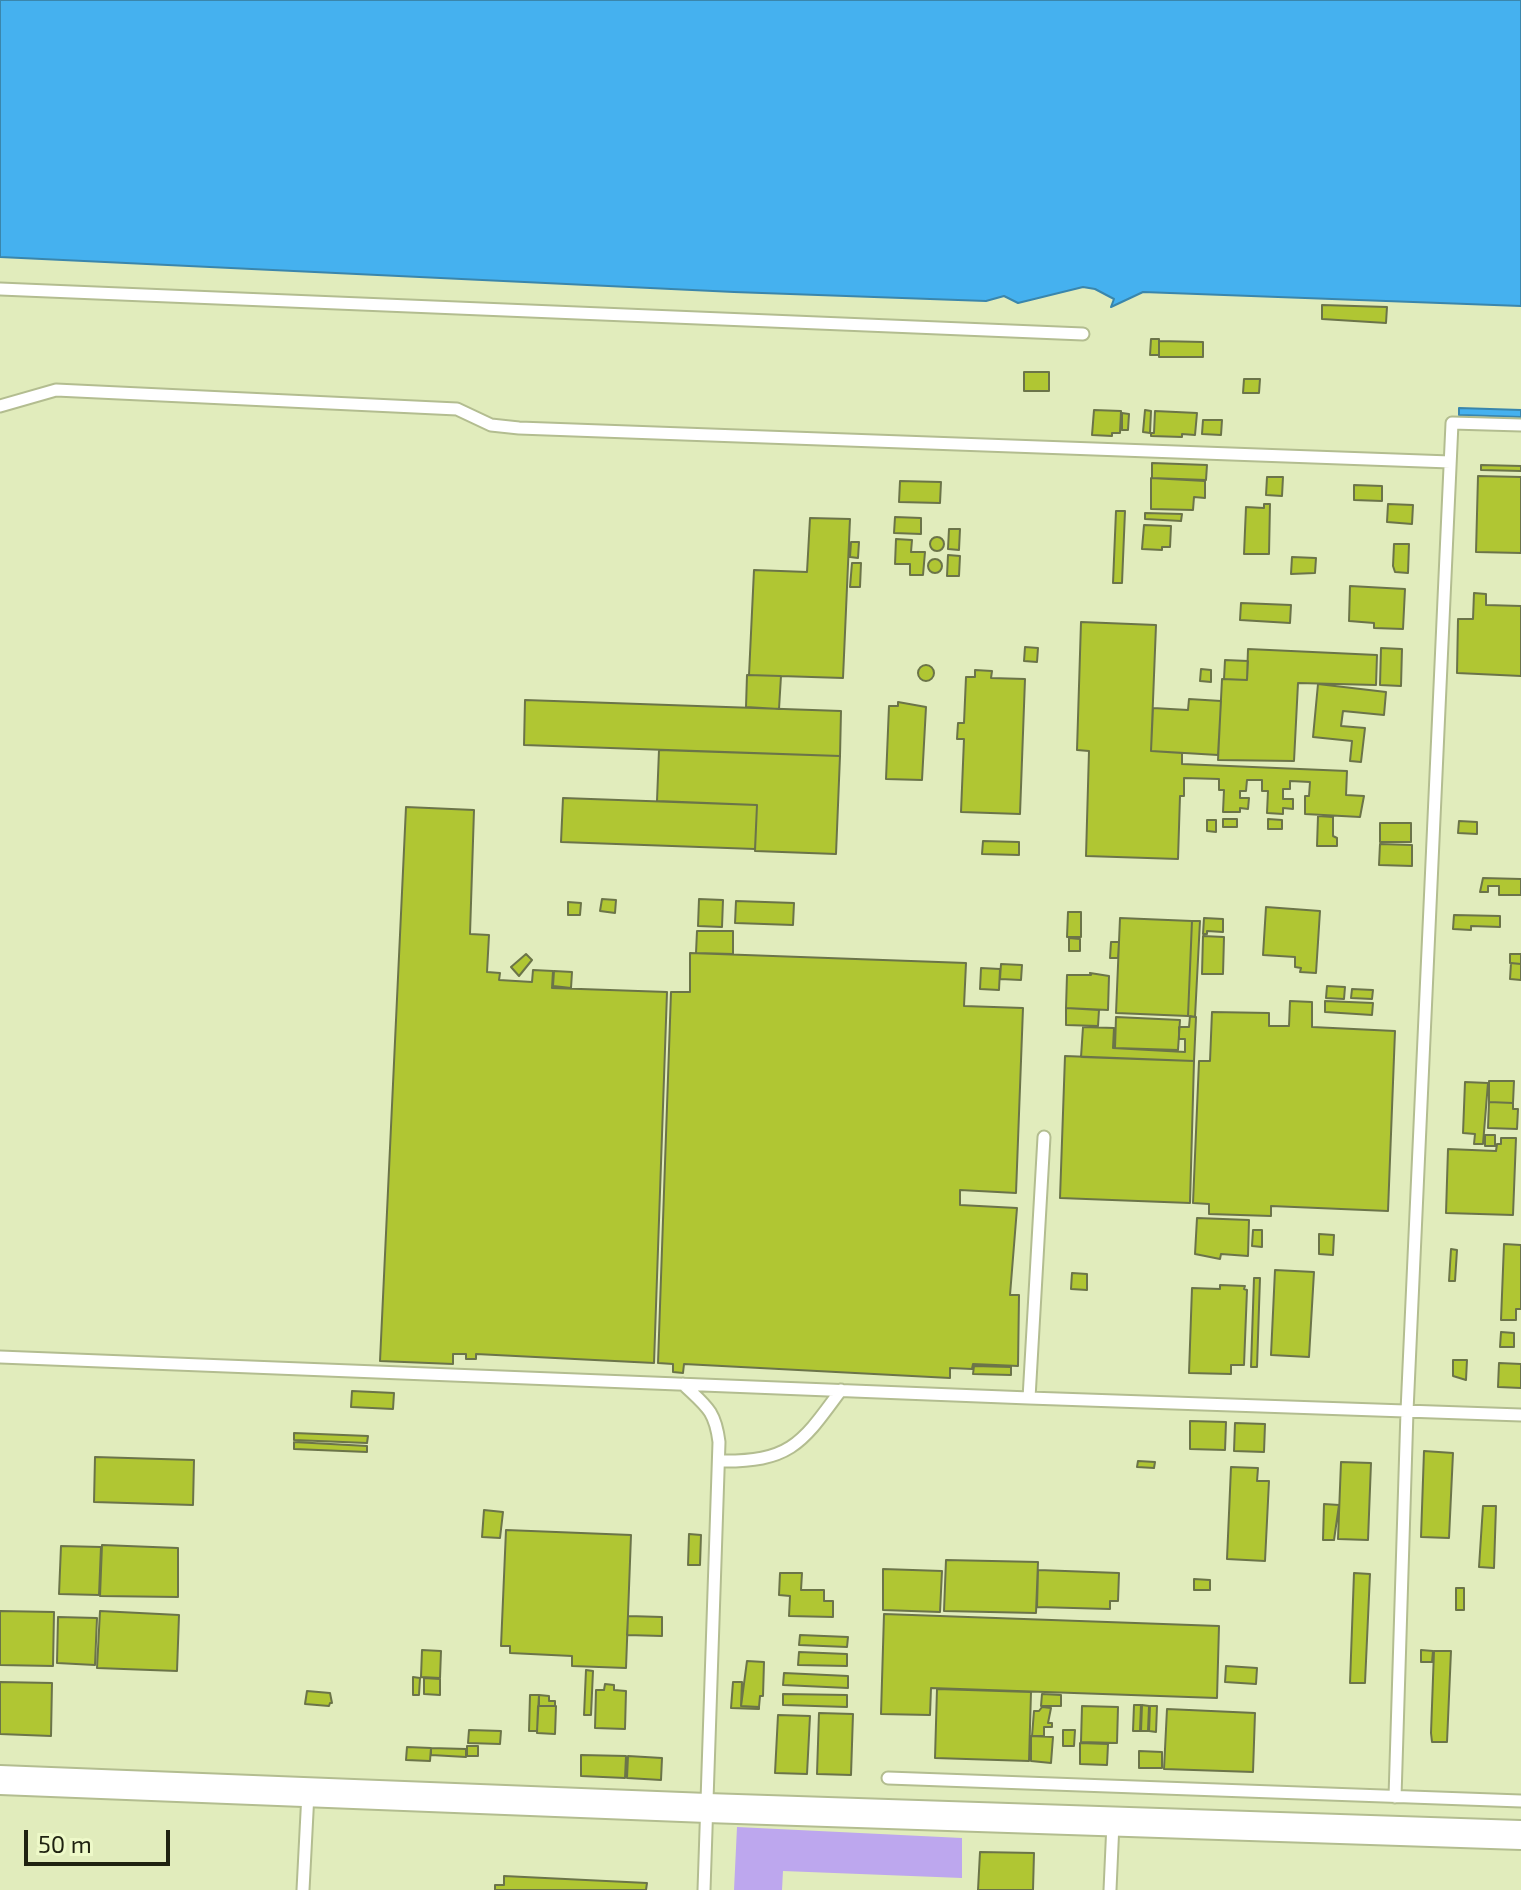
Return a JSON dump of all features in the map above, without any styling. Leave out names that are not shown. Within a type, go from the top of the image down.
[{"type":"street","points":[[0,1780],[707,1808],[1521,1835]]},
{"type":"lane","points":[[0,289],[1083,334]]},
{"type":"lane","points":[[0,406],[56,390],[457,409],[491,425],[519,428],[1450,462]]},
{"type":"lane","points":[[1395,1797],[1407,1411],[1452,423],[1521,425]]},
{"type":"lane","points":[[1029,1398],[1044,1137]]},
{"type":"lane","points":[[0,1357],[1521,1415]]},
{"type":"lane","points":[[683,1384],[706,1406],[716,1421],[720,1461],[704,1890]]},
{"type":"lane","points":[[720,1461],[737,1461],[790,1450],[809,1434],[841,1390]]},
{"type":"lane","points":[[888,1778],[1521,1801]]},
{"type":"lane","points":[[303,1890],[308,1792]]},
{"type":"lane","points":[[1110,1890],[1113,1822]]},
{"type":"shaded area","points":[[737,1827],[962,1838],[962,1878],[783,1871],[782,1890],[734,1890]]},
{"type":"water","points":[[0,0],[1521,0],[1521,306],[1143,292],[1111,307],[1114,299],[1095,289],[1083,287],[1018,303],[1004,296],[986,301],[734,292],[0,257]]},
{"type":"water","points":[[1459,408],[1521,410],[1521,417],[1459,415]]},
{"type":"building","points":[[1322,305],[1387,307],[1386,323],[1322,319]]},
{"type":"building","points":[[1151,339],[1159,339],[1159,355],[1150,355]]},
{"type":"building","points":[[1159,341],[1203,342],[1203,357],[1159,357]]},
{"type":"building","points":[[1024,372],[1049,372],[1049,391],[1024,391]]},
{"type":"building","points":[[1244,379],[1260,379],[1259,393],[1243,393]]},
{"type":"building","points":[[1094,410],[1121,411],[1120,433],[1112,433],[1112,436],[1092,435]]},
{"type":"building","points":[[1145,410],[1151,411],[1150,433],[1143,432]]},
{"type":"building","points":[[1155,411],[1197,413],[1195,435],[1151,436],[1154,433]]},
{"type":"building","points":[[1122,413],[1129,414],[1128,430],[1122,430]]},
{"type":"building","points":[[1203,420],[1222,420],[1221,435],[1202,434]]},
{"type":"building","points":[[1152,463],[1207,465],[1206,480],[1152,478]]},
{"type":"building","points":[[1481,465],[1521,466],[1521,471],[1481,470]]},
{"type":"building","points":[[1478,476],[1521,477],[1521,553],[1476,552]]},
{"type":"building","points":[[1267,477],[1283,477],[1282,496],[1266,495]]},
{"type":"building","points":[[1151,478],[1205,481],[1205,498],[1194,497],[1193,510],[1151,509]]},
{"type":"building","points":[[900,481],[941,482],[940,503],[899,502]]},
{"type":"building","points":[[1354,485],[1382,486],[1382,501],[1354,500]]},
{"type":"building","points":[[1264,504],[1270,504],[1269,554],[1244,554],[1246,507],[1264,508]]},
{"type":"building","points":[[1388,504],[1413,505],[1412,524],[1387,522]]},
{"type":"building","points":[[1116,511],[1125,511],[1122,583],[1113,583]]},
{"type":"building","points":[[1145,513],[1182,514],[1181,521],[1145,519]]},
{"type":"building","points":[[895,517],[921,518],[921,534],[894,533]]},
{"type":"building","points":[[810,518],[850,519],[843,678],[749,675],[754,570],[807,572]]},
{"type":"building","points":[[1144,525],[1171,526],[1170,547],[1162,547],[1162,550],[1142,549]]},
{"type":"building","points":[[949,529],[960,529],[959,550],[948,549]]},
{"type":"building","points":[[937,537],[944,544],[937,551],[930,544]]},
{"type":"building","points":[[896,539],[912,540],[911,552],[925,552],[923,575],[910,575],[910,564],[895,564]]},
{"type":"building","points":[[851,542],[859,542],[858,558],[850,557]]},
{"type":"building","points":[[1394,544],[1409,544],[1408,573],[1395,572]]},
{"type":"building","points":[[948,555],[960,556],[959,576],[947,576]]},
{"type":"building","points":[[1292,557],[1316,558],[1315,573],[1291,574]]},
{"type":"building","points":[[935,559],[942,566],[935,573],[928,566]]},
{"type":"building","points":[[852,563],[861,563],[860,587],[850,587]]},
{"type":"building","points":[[1350,586],[1405,589],[1403,629],[1374,628],[1374,623],[1349,621]]},
{"type":"building","points":[[1474,593],[1486,594],[1486,605],[1521,606],[1521,676],[1457,673],[1458,619],[1473,619]]},
{"type":"building","points":[[1241,603],[1291,605],[1290,623],[1240,620]]},
{"type":"building","points":[[1081,622],[1156,625],[1151,751],[1182,753],[1182,764],[1347,771],[1346,795],[1364,796],[1360,817],[1305,814],[1305,796],[1309,796],[1310,782],[1290,781],[1290,789],[1283,789],[1283,799],[1293,799],[1293,809],[1283,808],[1283,814],[1267,813],[1268,791],[1262,791],[1262,780],[1247,780],[1246,791],[1240,791],[1240,798],[1249,798],[1248,809],[1223,812],[1224,790],[1219,790],[1219,779],[1184,778],[1184,796],[1180,796],[1178,859],[1086,856],[1089,751],[1077,750]]},
{"type":"building","points":[[1025,647],[1038,648],[1037,662],[1024,661]]},
{"type":"building","points":[[1381,648],[1402,649],[1401,686],[1380,685]]},
{"type":"building","points":[[1248,649],[1377,655],[1376,685],[1298,683],[1294,761],[1218,760],[1222,679],[1247,680]]},
{"type":"building","points":[[1225,660],[1248,661],[1247,680],[1224,679]]},
{"type":"building","points":[[923,665],[929,665],[934,673],[932,679],[923,681],[918,676],[918,670]]},
{"type":"building","points":[[1201,669],[1211,670],[1211,682],[1200,681]]},
{"type":"building","points":[[975,670],[992,671],[991,678],[1025,679],[1020,814],[961,812],[964,739],[957,739],[958,723],[964,723],[966,677],[975,677]]},
{"type":"building","points":[[747,675],[781,676],[779,709],[746,707]]},
{"type":"building","points":[[1318,684],[1386,692],[1384,715],[1343,711],[1341,726],[1365,728],[1361,762],[1350,761],[1352,741],[1313,737]]},
{"type":"building","points":[[1189,699],[1221,701],[1218,755],[1151,751],[1153,708],[1188,710]]},
{"type":"building","points":[[525,700],[841,711],[840,756],[524,745]]},
{"type":"building","points":[[898,702],[926,707],[922,780],[886,779],[889,706],[898,706]]},
{"type":"building","points":[[659,750],[840,756],[836,854],[755,851],[757,805],[657,801]]},
{"type":"building","points":[[563,798],[757,805],[755,849],[561,842]]},
{"type":"building","points":[[406,807],[474,810],[470,934],[489,935],[487,972],[500,973],[499,980],[532,982],[533,970],[553,971],[552,988],[667,992],[654,1363],[476,1354],[476,1359],[466,1359],[466,1354],[453,1354],[453,1364],[380,1361]]},
{"type":"building","points":[[1318,816],[1333,817],[1333,836],[1337,838],[1337,846],[1317,846]]},
{"type":"building","points":[[1223,819],[1237,819],[1237,827],[1223,827]]},
{"type":"building","points":[[1268,819],[1282,820],[1282,829],[1268,829]]},
{"type":"building","points":[[1207,820],[1216,820],[1216,832],[1207,831]]},
{"type":"building","points":[[1459,821],[1477,822],[1477,834],[1458,833]]},
{"type":"building","points":[[1380,823],[1411,823],[1411,842],[1380,842]]},
{"type":"building","points":[[983,841],[1019,842],[1019,855],[982,854]]},
{"type":"building","points":[[1380,844],[1412,845],[1412,866],[1379,865]]},
{"type":"building","points":[[1483,878],[1521,879],[1521,895],[1499,895],[1499,886],[1488,886],[1488,892],[1480,892]]},
{"type":"building","points":[[602,899],[616,900],[615,913],[600,911]]},
{"type":"building","points":[[699,899],[723,900],[722,927],[698,926]]},
{"type":"building","points":[[736,901],[794,903],[793,925],[735,923]]},
{"type":"building","points":[[568,902],[581,903],[580,915],[568,915]]},
{"type":"building","points":[[1266,907],[1320,911],[1316,973],[1300,972],[1301,968],[1295,967],[1295,957],[1263,955]]},
{"type":"building","points":[[1068,912],[1081,912],[1081,937],[1067,937]]},
{"type":"building","points":[[1454,915],[1500,916],[1500,927],[1453,929]]},
{"type":"building","points":[[1120,918],[1192,921],[1188,1016],[1116,1013]]},
{"type":"building","points":[[1204,918],[1223,919],[1223,932],[1207,931],[1203,934]]},
{"type":"building","points":[[1192,921],[1200,921],[1195,1017],[1188,1016]]},
{"type":"building","points":[[697,931],[733,931],[733,954],[696,953]]},
{"type":"building","points":[[1203,936],[1224,937],[1223,974],[1202,974]]},
{"type":"building","points":[[1069,938],[1080,939],[1080,951],[1069,951]]},
{"type":"building","points":[[1111,942],[1119,942],[1118,958],[1110,958]]},
{"type":"building","points":[[690,953],[966,963],[964,1006],[1023,1008],[1016,1193],[960,1190],[960,1205],[1017,1208],[1010,1295],[1019,1295],[1018,1366],[973,1364],[972,1369],[950,1368],[950,1378],[684,1364],[683,1373],[673,1372],[673,1364],[658,1363],[671,992],[690,992]]},
{"type":"building","points":[[526,954],[532,960],[519,976],[511,967]]},
{"type":"building","points":[[1510,954],[1521,954],[1521,964],[1510,963]]},
{"type":"building","points":[[1511,963],[1521,964],[1521,980],[1510,979]]},
{"type":"building","points":[[1001,964],[1022,965],[1021,980],[1000,979]]},
{"type":"building","points":[[981,968],[1000,969],[999,990],[980,989]]},
{"type":"building","points":[[554,971],[572,972],[571,988],[553,986]]},
{"type":"building","points":[[1090,973],[1109,976],[1108,1010],[1066,1008],[1067,975]]},
{"type":"building","points":[[1327,986],[1345,987],[1344,999],[1326,998]]},
{"type":"building","points":[[1352,989],[1373,990],[1372,999],[1351,998]]},
{"type":"building","points":[[1290,1001],[1312,1002],[1312,1027],[1395,1031],[1388,1211],[1271,1206],[1271,1216],[1209,1214],[1209,1204],[1193,1203],[1199,1061],[1210,1061],[1212,1012],[1269,1013],[1269,1026],[1289,1026]]},
{"type":"building","points":[[1325,1001],[1373,1003],[1372,1015],[1325,1012]]},
{"type":"building","points":[[1066,1008],[1099,1010],[1098,1026],[1066,1025]]},
{"type":"building","points":[[1190,1016],[1196,1017],[1194,1061],[1081,1057],[1083,1027],[1114,1028],[1113,1048],[1185,1052],[1185,1039],[1179,1039],[1179,1027],[1189,1027]]},
{"type":"building","points":[[1116,1017],[1180,1020],[1178,1050],[1115,1048]]},
{"type":"building","points":[[1065,1056],[1194,1061],[1190,1203],[1060,1198]]},
{"type":"building","points":[[1489,1081],[1514,1081],[1513,1103],[1489,1102]]},
{"type":"building","points":[[1465,1082],[1488,1083],[1483,1144],[1474,1144],[1475,1134],[1463,1133]]},
{"type":"building","points":[[1489,1102],[1513,1103],[1513,1109],[1518,1109],[1517,1129],[1488,1128]]},
{"type":"building","points":[[1485,1135],[1495,1135],[1495,1146],[1485,1146]]},
{"type":"building","points":[[1501,1138],[1516,1138],[1513,1215],[1446,1213],[1448,1149],[1496,1151]]},
{"type":"building","points":[[1197,1218],[1249,1220],[1248,1256],[1221,1254],[1220,1259],[1195,1254]]},
{"type":"building","points":[[1253,1230],[1262,1230],[1262,1247],[1252,1246]]},
{"type":"building","points":[[1319,1234],[1334,1235],[1333,1255],[1319,1254]]},
{"type":"building","points":[[1504,1244],[1521,1245],[1521,1309],[1516,1309],[1516,1320],[1501,1320]]},
{"type":"building","points":[[1451,1249],[1457,1250],[1455,1281],[1449,1281]]},
{"type":"building","points":[[1275,1270],[1314,1272],[1309,1357],[1271,1355]]},
{"type":"building","points":[[1072,1273],[1087,1274],[1087,1290],[1071,1289]]},
{"type":"building","points":[[1254,1278],[1260,1278],[1257,1367],[1251,1367]]},
{"type":"building","points":[[1220,1285],[1245,1286],[1247,1290],[1244,1365],[1231,1365],[1231,1374],[1189,1373],[1192,1288],[1220,1289]]},
{"type":"building","points":[[1501,1332],[1514,1333],[1514,1347],[1500,1347]]},
{"type":"building","points":[[1453,1360],[1467,1360],[1466,1380],[1453,1376]]},
{"type":"building","points":[[1499,1363],[1521,1364],[1521,1388],[1498,1387]]},
{"type":"building","points":[[974,1366],[1011,1367],[1011,1375],[973,1374]]},
{"type":"building","points":[[352,1391],[394,1393],[393,1409],[351,1407]]},
{"type":"building","points":[[1190,1421],[1226,1422],[1225,1450],[1190,1449]]},
{"type":"building","points":[[1235,1423],[1265,1424],[1264,1452],[1234,1451]]},
{"type":"building","points":[[294,1433],[368,1436],[367,1443],[294,1440]]},
{"type":"building","points":[[294,1442],[367,1446],[367,1452],[294,1449]]},
{"type":"building","points":[[1424,1451],[1453,1453],[1449,1538],[1421,1537]]},
{"type":"building","points":[[95,1457],[194,1460],[193,1505],[94,1502]]},
{"type":"building","points":[[1138,1461],[1155,1462],[1154,1468],[1137,1467]]},
{"type":"building","points":[[1341,1462],[1371,1463],[1368,1540],[1338,1539]]},
{"type":"building","points":[[1231,1467],[1258,1468],[1257,1481],[1269,1481],[1265,1561],[1227,1559]]},
{"type":"building","points":[[1324,1504],[1339,1505],[1334,1540],[1323,1540]]},
{"type":"building","points":[[1483,1506],[1496,1506],[1494,1568],[1479,1567]]},
{"type":"building","points":[[484,1510],[503,1512],[500,1538],[482,1537]]},
{"type":"building","points":[[506,1530],[631,1535],[626,1668],[572,1666],[572,1656],[510,1653],[510,1646],[501,1646]]},
{"type":"building","points":[[689,1534],[701,1535],[700,1565],[688,1565]]},
{"type":"building","points":[[102,1545],[178,1548],[178,1597],[100,1596]]},
{"type":"building","points":[[61,1546],[101,1547],[99,1595],[59,1594]]},
{"type":"building","points":[[946,1560],[1038,1562],[1036,1613],[944,1611]]},
{"type":"building","points":[[883,1569],[942,1571],[940,1612],[883,1610]]},
{"type":"building","points":[[1038,1570],[1119,1573],[1118,1601],[1110,1601],[1110,1609],[1037,1607]]},
{"type":"building","points":[[780,1573],[802,1573],[801,1590],[824,1590],[824,1601],[833,1601],[833,1617],[789,1616],[790,1596],[779,1595]]},
{"type":"building","points":[[1354,1573],[1370,1574],[1365,1683],[1350,1683]]},
{"type":"building","points":[[1194,1579],[1210,1580],[1210,1590],[1194,1590]]},
{"type":"building","points":[[1456,1588],[1464,1588],[1464,1610],[1456,1610]]},
{"type":"building","points":[[0,1611],[54,1612],[53,1666],[0,1665]]},
{"type":"building","points":[[100,1611],[179,1615],[177,1671],[97,1668]]},
{"type":"building","points":[[884,1614],[1219,1626],[1217,1698],[931,1688],[930,1715],[881,1714]]},
{"type":"building","points":[[628,1616],[662,1617],[662,1636],[627,1635]]},
{"type":"building","points":[[58,1617],[97,1618],[95,1665],[57,1663]]},
{"type":"building","points":[[800,1635],[848,1637],[847,1647],[799,1645]]},
{"type":"building","points":[[422,1650],[441,1651],[440,1678],[421,1677]]},
{"type":"building","points":[[1421,1650],[1433,1651],[1432,1662],[1421,1662]]},
{"type":"building","points":[[1434,1651],[1451,1651],[1447,1742],[1432,1742]]},
{"type":"building","points":[[799,1652],[847,1654],[847,1666],[798,1665]]},
{"type":"building","points":[[747,1661],[764,1662],[763,1696],[760,1696],[759,1707],[741,1706]]},
{"type":"building","points":[[1226,1666],[1257,1668],[1256,1684],[1225,1682]]},
{"type":"building","points":[[586,1670],[593,1671],[591,1715],[584,1715]]},
{"type":"building","points":[[784,1673],[848,1676],[848,1688],[783,1685]]},
{"type":"building","points":[[413,1677],[420,1678],[419,1695],[413,1695]]},
{"type":"building","points":[[424,1678],[440,1679],[440,1695],[424,1694]]},
{"type":"building","points":[[0,1682],[52,1683],[51,1736],[0,1734]]},
{"type":"building","points":[[733,1682],[742,1682],[741,1706],[759,1709],[731,1708]]},
{"type":"building","points":[[605,1684],[614,1685],[614,1690],[626,1691],[625,1729],[595,1728],[596,1690],[604,1690]]},
{"type":"building","points":[[937,1689],[1031,1692],[1029,1761],[935,1758]]},
{"type":"building","points":[[307,1691],[330,1693],[332,1703],[329,1706],[305,1704]]},
{"type":"building","points":[[783,1694],[847,1695],[847,1707],[783,1705]]},
{"type":"building","points":[[1042,1694],[1061,1695],[1061,1706],[1041,1706]]},
{"type":"building","points":[[530,1695],[539,1695],[537,1731],[529,1731]]},
{"type":"building","points":[[539,1695],[549,1696],[549,1701],[555,1701],[555,1706],[539,1706]]},
{"type":"building","points":[[1134,1705],[1141,1705],[1140,1731],[1133,1731]]},
{"type":"building","points":[[1142,1705],[1149,1706],[1148,1731],[1141,1731]]},
{"type":"building","points":[[538,1706],[556,1706],[555,1734],[537,1733]]},
{"type":"building","points":[[1082,1706],[1118,1707],[1117,1743],[1081,1742]]},
{"type":"building","points":[[1150,1706],[1157,1706],[1156,1732],[1149,1731]]},
{"type":"building","points":[[1042,1707],[1051,1708],[1048,1723],[1052,1723],[1052,1727],[1044,1727],[1044,1736],[1032,1736],[1034,1711]]},
{"type":"building","points":[[1167,1709],[1255,1713],[1253,1772],[1164,1769]]},
{"type":"building","points":[[819,1713],[853,1714],[851,1775],[817,1774]]},
{"type":"building","points":[[778,1715],[810,1716],[807,1774],[775,1773]]},
{"type":"building","points":[[469,1730],[501,1731],[500,1744],[468,1743]]},
{"type":"building","points":[[1063,1730],[1075,1730],[1074,1746],[1063,1746]]},
{"type":"building","points":[[1031,1736],[1053,1737],[1051,1763],[1031,1761]]},
{"type":"building","points":[[1080,1743],[1108,1744],[1107,1765],[1080,1764]]},
{"type":"building","points":[[467,1746],[478,1746],[478,1756],[467,1756]]},
{"type":"building","points":[[407,1747],[431,1748],[430,1761],[406,1760]]},
{"type":"building","points":[[431,1748],[466,1749],[466,1757],[431,1755]]},
{"type":"building","points":[[1139,1751],[1162,1752],[1162,1768],[1139,1768]]},
{"type":"building","points":[[581,1755],[626,1756],[625,1778],[581,1776]]},
{"type":"building","points":[[628,1756],[662,1758],[661,1780],[627,1778]]},
{"type":"building","points":[[980,1852],[1034,1853],[1033,1890],[978,1890]]},
{"type":"building","points":[[504,1876],[647,1883],[646,1890],[495,1890],[495,1885],[504,1885]]}]
